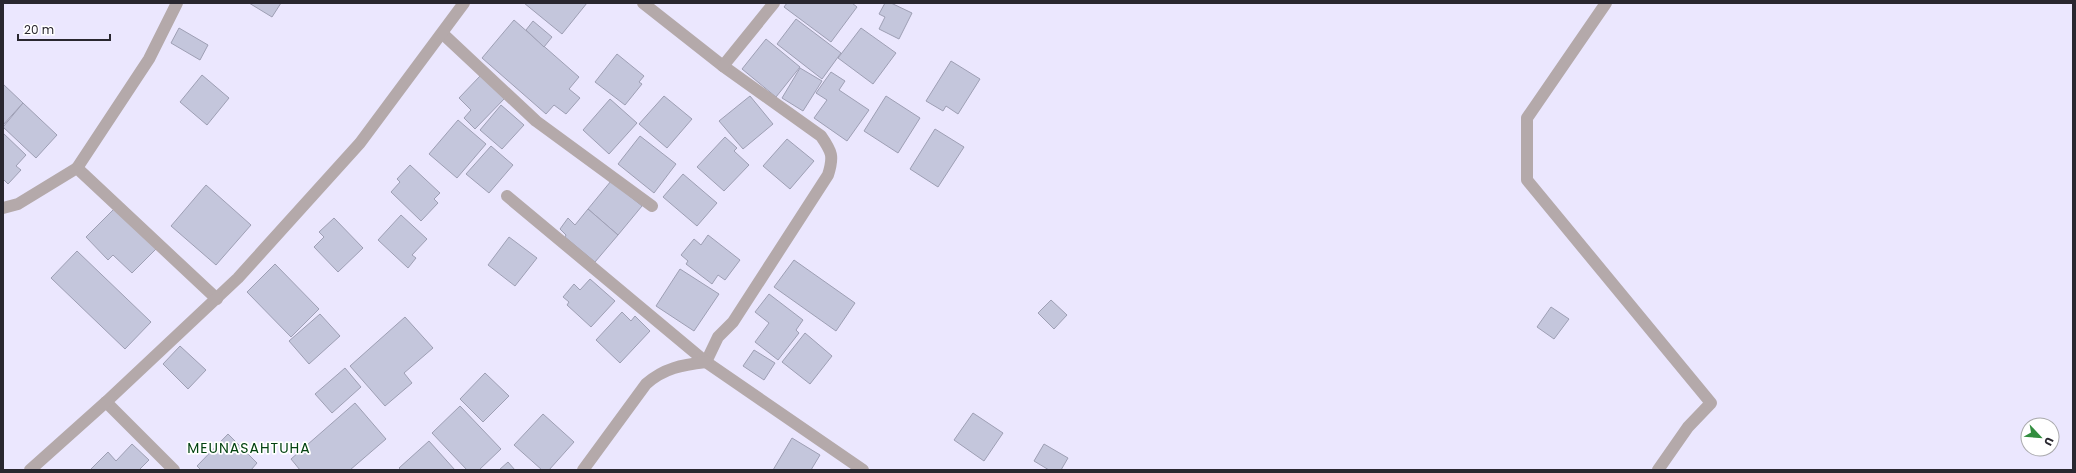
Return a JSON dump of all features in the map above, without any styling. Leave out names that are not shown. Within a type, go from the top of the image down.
[{"type":"street","points":[[3,208],[18,204],[77,168],[149,59],[177,3]]},
{"type":"street","points":[[30,470],[106,402],[238,278],[360,143],[443,34],[464,3]]},
{"type":"street","points":[[643,3],[724,66],[821,136],[832,151],[832,163],[828,175],[733,322],[718,337],[706,362]]},
{"type":"street","points":[[724,66],[774,3]]},
{"type":"street","points":[[1606,3],[1528,118],[1527,180],[1711,403],[1688,427],[1658,470]]},
{"type":"street","points":[[443,34],[536,121],[652,206]]},
{"type":"street","points":[[77,168],[217,299]]},
{"type":"street","points":[[507,196],[706,362],[863,470]]},
{"type":"street","points":[[583,470],[646,384],[656,374],[679,365],[706,362]]},
{"type":"street","points":[[106,402],[174,470]]},
{"type":"building","points":[[249,3],[281,3],[272,17]]},
{"type":"building","points":[[524,3],[587,3],[562,34]]},
{"type":"building","points":[[787,3],[852,3],[857,7],[831,42],[784,7]]},
{"type":"building","points":[[885,3],[891,3],[912,13],[899,39],[879,29],[885,17],[879,14]]},
{"type":"building","points":[[796,19],[841,53],[822,79],[777,44]]},
{"type":"building","points":[[514,20],[579,77],[569,89],[580,98],[566,114],[554,105],[546,114],[482,58]]},
{"type":"building","points":[[533,21],[552,37],[544,47],[526,30]]},
{"type":"building","points":[[179,28],[208,45],[200,60],[171,43]]},
{"type":"building","points":[[861,28],[896,53],[873,84],[838,58]]},
{"type":"building","points":[[766,39],[800,67],[776,97],[742,69]]},
{"type":"building","points":[[617,54],[644,76],[639,82],[642,84],[625,105],[595,82]]},
{"type":"building","points":[[951,61],[980,79],[958,114],[946,106],[943,111],[926,101]]},
{"type":"building","points":[[800,68],[822,81],[803,111],[782,98]]},
{"type":"building","points":[[831,72],[845,81],[839,90],[869,110],[847,141],[814,118],[827,100],[816,93]]},
{"type":"building","points":[[202,75],[229,98],[207,125],[180,102]]},
{"type":"building","points":[[481,75],[505,98],[475,129],[464,118],[471,110],[459,98]]},
{"type":"building","points":[[3,84],[23,103],[3,125]]},
{"type":"building","points":[[664,96],[692,119],[667,148],[639,124]]},
{"type":"building","points":[[750,96],[773,124],[743,149],[719,121]]},
{"type":"building","points":[[886,96],[920,118],[898,153],[864,131]]},
{"type":"building","points":[[610,99],[637,123],[609,154],[583,130]]},
{"type":"building","points":[[23,103],[57,135],[36,158],[3,127]]},
{"type":"building","points":[[501,105],[524,125],[502,149],[480,130]]},
{"type":"building","points":[[458,120],[486,144],[457,178],[429,154]]},
{"type":"building","points":[[935,129],[964,147],[938,187],[910,169]]},
{"type":"building","points":[[3,133],[26,155],[16,166],[21,170],[8,184],[3,179]]},
{"type":"building","points":[[640,136],[676,164],[654,193],[618,164]]},
{"type":"building","points":[[725,137],[737,148],[734,151],[749,165],[724,191],[697,167]]},
{"type":"building","points":[[787,139],[814,161],[790,189],[763,166]]},
{"type":"building","points":[[491,146],[513,165],[489,193],[466,174]]},
{"type":"building","points":[[410,165],[440,193],[434,199],[438,203],[421,221],[391,192],[400,182],[397,179]]},
{"type":"building","points":[[683,174],[717,203],[697,226],[663,197]]},
{"type":"building","points":[[611,181],[642,206],[618,235],[588,209]]},
{"type":"building","points":[[206,185],[251,225],[216,265],[171,226]]},
{"type":"building","points":[[114,209],[158,247],[132,273],[113,255],[108,260],[86,237]]},
{"type":"building","points":[[588,209],[618,235],[595,262],[565,237],[566,235],[560,229],[568,218],[575,225]]},
{"type":"building","points":[[401,215],[427,239],[412,255],[416,258],[408,268],[378,240]]},
{"type":"building","points":[[334,218],[363,248],[338,272],[314,247],[324,237],[319,232]]},
{"type":"building","points":[[708,235],[740,260],[725,280],[718,275],[712,284],[686,264],[688,261],[681,255],[694,239],[701,245]]},
{"type":"building","points":[[509,237],[537,258],[515,286],[488,265]]},
{"type":"building","points":[[77,251],[151,322],[125,349],[51,278]]},
{"type":"building","points":[[794,260],[855,303],[836,331],[774,287]]},
{"type":"building","points":[[275,264],[319,309],[291,337],[247,292]]},
{"type":"building","points":[[680,269],[719,294],[694,331],[656,306]]},
{"type":"building","points":[[590,279],[615,301],[591,327],[567,305],[569,302],[563,297],[574,284],[580,290]]},
{"type":"building","points":[[769,294],[803,320],[796,330],[799,333],[778,360],[755,342],[769,323],[755,312]]},
{"type":"building","points":[[1051,300],[1067,315],[1054,329],[1038,313]]},
{"type":"building","points":[[1551,307],[1569,319],[1554,339],[1537,327]]},
{"type":"building","points":[[622,312],[631,321],[635,316],[650,331],[620,363],[596,340]]},
{"type":"building","points":[[320,314],[340,336],[309,364],[289,341]]},
{"type":"building","points":[[405,317],[433,348],[404,373],[412,383],[385,406],[350,366]]},
{"type":"building","points":[[805,333],[832,356],[810,384],[782,362]]},
{"type":"building","points":[[180,346],[206,370],[188,389],[163,364]]},
{"type":"building","points":[[754,350],[775,363],[764,380],[743,366]]},
{"type":"building","points":[[345,368],[361,387],[332,413],[315,394]]},
{"type":"building","points":[[485,373],[509,396],[483,422],[460,399]]},
{"type":"building","points":[[355,403],[386,439],[350,470],[300,470],[291,459]]},
{"type":"building","points":[[460,406],[501,449],[479,470],[467,470],[432,433]]},
{"type":"building","points":[[973,413],[1003,433],[984,461],[954,440]]},
{"type":"building","points":[[543,414],[574,442],[549,470],[542,470],[514,445]]},
{"type":"building","points":[[228,434],[257,463],[251,470],[201,470],[197,466]]},
{"type":"building","points":[[792,438],[820,455],[811,470],[773,470]]},
{"type":"building","points":[[429,441],[455,470],[401,470],[399,468]]},
{"type":"building","points":[[132,444],[149,460],[139,470],[90,470],[108,452],[116,461]]},
{"type":"building","points":[[1044,444],[1068,458],[1061,470],[1049,470],[1034,461]]},
{"type":"building","points":[[508,462],[515,470],[499,470]]},
{"type":"district","name":"MEUNASAHTUHA","points":[[249,448]]}]
